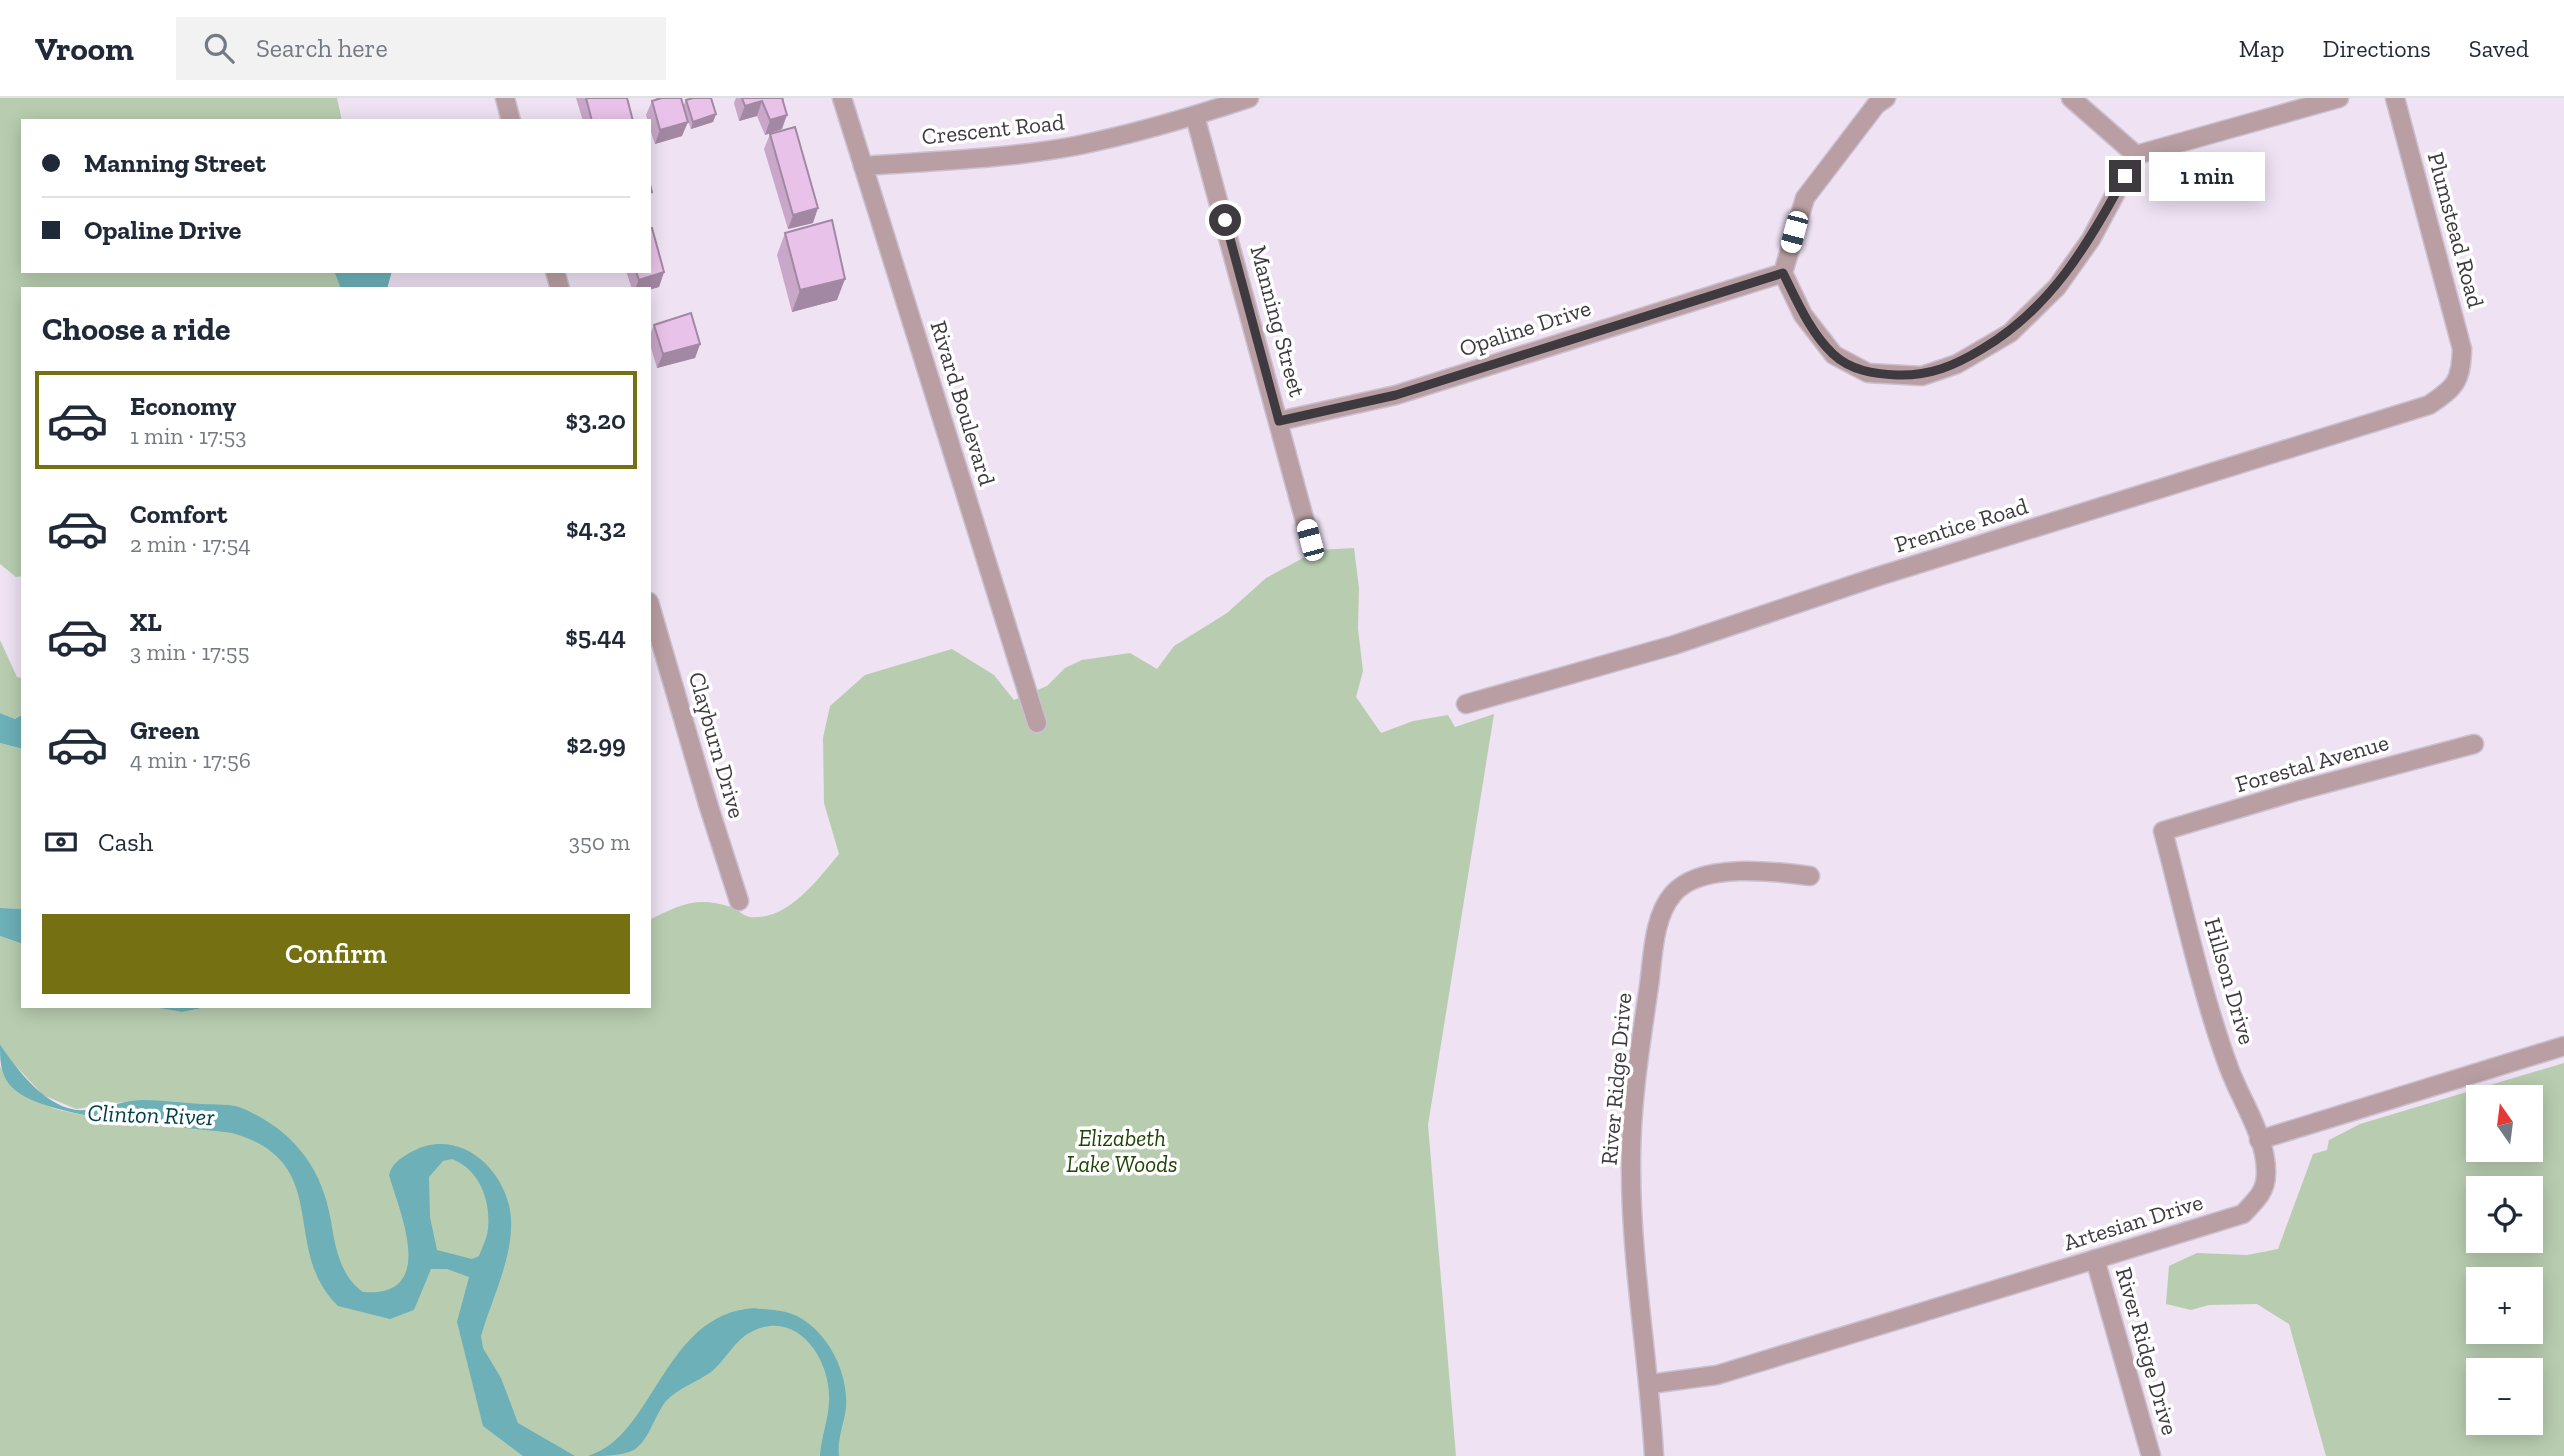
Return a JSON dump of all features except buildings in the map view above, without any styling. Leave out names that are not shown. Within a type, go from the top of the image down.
[{"type":"street","points":[[505,98],[510,119]]},
{"type":"street","name":"Rivard Boulevard","points":[[842,98],[1037,723]]},
{"type":"street","name":"Crescent Road","points":[[863,166],[1041,151],[1195,116],[1249,98]]},
{"type":"street","points":[[1886,98],[1876,105],[1805,198],[1783,273],[1803,315],[1834,355],[1868,373],[1922,376],[1957,364],[2010,332],[2057,288],[2091,239],[2137,155],[2339,98]]},
{"type":"street","points":[[2071,98],[2137,155]]},
{"type":"street","name":"Plumstead Road","points":[[2395,98],[2462,349],[2462,376]]},
{"type":"street","name":"Manning Street","points":[[1195,116],[1310,540]]},
{"type":"street","name":"Opaline Drive","points":[[1279,421],[1396,395],[1783,273]]},
{"type":"street","name":"Prentice Road","points":[[1466,704],[1674,645],[1876,576],[2396,417],[2429,405],[2448,393],[2462,376]]},
{"type":"street","name":"Clayburn Drive","points":[[651,609],[708,804],[740,901]]},
{"type":"street","name":"Forestal Avenue","points":[[2163,831],[2297,790],[2474,744]]},
{"type":"street","name":"Hillson Drive","points":[[2163,831],[2215,1023],[2230,1070],[2247,1105],[2259,1140]]},
{"type":"street","name":"River Ridge Drive","points":[[1654,1456],[1631,1171],[1636,1073],[1659,919],[1673,894],[1691,882],[1727,871],[1757,869],[1810,876]]},
{"type":"street","points":[[2259,1140],[2564,1046]]},
{"type":"street","name":"Artesian Drive","points":[[1650,1384],[1717,1376],[2243,1214],[2263,1193],[2267,1172],[2259,1140]]},
{"type":"street","name":"River Ridge Drive","points":[[2095,1259],[2151,1456]]},
{"type":"green space","points":[[0,98],[337,98],[342,119],[21,119],[21,273],[335,273],[340,287],[21,287],[21,576],[16,577],[0,564]]},
{"type":"green space","name":"Elizabeth Lake Woods","points":[[1354,548],[1363,671],[1356,697],[1381,733],[1413,721],[1448,715],[1455,727],[1494,714],[1428,1125],[1456,1456],[0,1456],[0,1066],[12,1088],[55,1109],[106,1120],[140,1122],[123,1102],[76,1109],[43,1095],[12,1062],[0,1044],[0,936],[21,943],[21,1008],[163,1008],[182,1012],[202,1008],[651,1008],[651,919],[679,906],[698,902],[731,907],[750,917],[777,912],[801,896],[839,854],[824,803],[823,738],[830,706],[865,675],[952,649],[994,675],[1014,700],[1047,686],[1065,668],[1082,660],[1130,653],[1157,669],[1174,646],[1227,613],[1266,578],[1318,550]]},
{"type":"green space","points":[[0,640],[17,677],[21,678],[21,715],[15,719],[0,713]]},
{"type":"green space","points":[[0,743],[21,748],[21,909],[0,908]]},
{"type":"green space","points":[[2564,1063],[2564,1456],[2326,1456],[2289,1324],[2257,1304],[2209,1305],[2191,1310],[2166,1304],[2169,1266],[2197,1253],[2247,1255],[2278,1249],[2313,1154],[2327,1150],[2329,1140],[2360,1124],[2466,1092],[2466,1162],[2543,1162],[2543,1085],[2490,1085]]},
{"type":"water","points":[[335,273],[391,273],[388,287],[340,287]]},
{"type":"water","points":[[0,713],[15,719],[21,715],[21,748],[0,743]]},
{"type":"water","points":[[0,908],[21,909],[21,943],[0,936]]},
{"type":"water","points":[[160,1008],[202,1008],[182,1012]]},
{"type":"water","name":"Clinton River","points":[[0,1044],[35,1088],[59,1105],[72,1109],[85,1110],[143,1100],[228,1105],[244,1109],[277,1128],[291,1140],[312,1168],[327,1202],[340,1260],[349,1278],[363,1292],[386,1290],[401,1281],[407,1267],[405,1229],[389,1175],[395,1164],[411,1152],[427,1146],[443,1144],[472,1153],[495,1175],[509,1205],[511,1221],[503,1272],[481,1336],[483,1348],[501,1378],[518,1423],[575,1456],[523,1456],[483,1426],[457,1322],[469,1277],[447,1269],[431,1269],[414,1310],[390,1319],[338,1306],[321,1283],[311,1259],[295,1185],[284,1164],[264,1146],[232,1133],[113,1120],[49,1106],[25,1096],[9,1084],[2,1070]],"holes":[[[452,1159],[476,1178],[487,1207],[487,1236],[479,1256],[472,1259],[437,1250],[430,1217],[429,1177],[443,1161]]]},
{"type":"water","points":[[754,1308],[787,1312],[804,1320],[825,1340],[833,1352],[844,1380],[846,1394],[839,1456],[820,1456],[829,1403],[825,1371],[818,1356],[798,1333],[785,1327],[770,1326],[747,1335],[711,1372],[671,1396],[644,1440],[634,1450],[618,1455],[588,1456],[611,1444],[629,1425],[679,1352],[699,1331],[723,1315]]},
{"type":"route","points":[[1225,220],[1279,421],[1396,395],[1783,273],[1803,315],[1834,355],[1868,373],[1922,376],[1957,364],[2010,332],[2057,288],[2091,239],[2125,176]]}]
